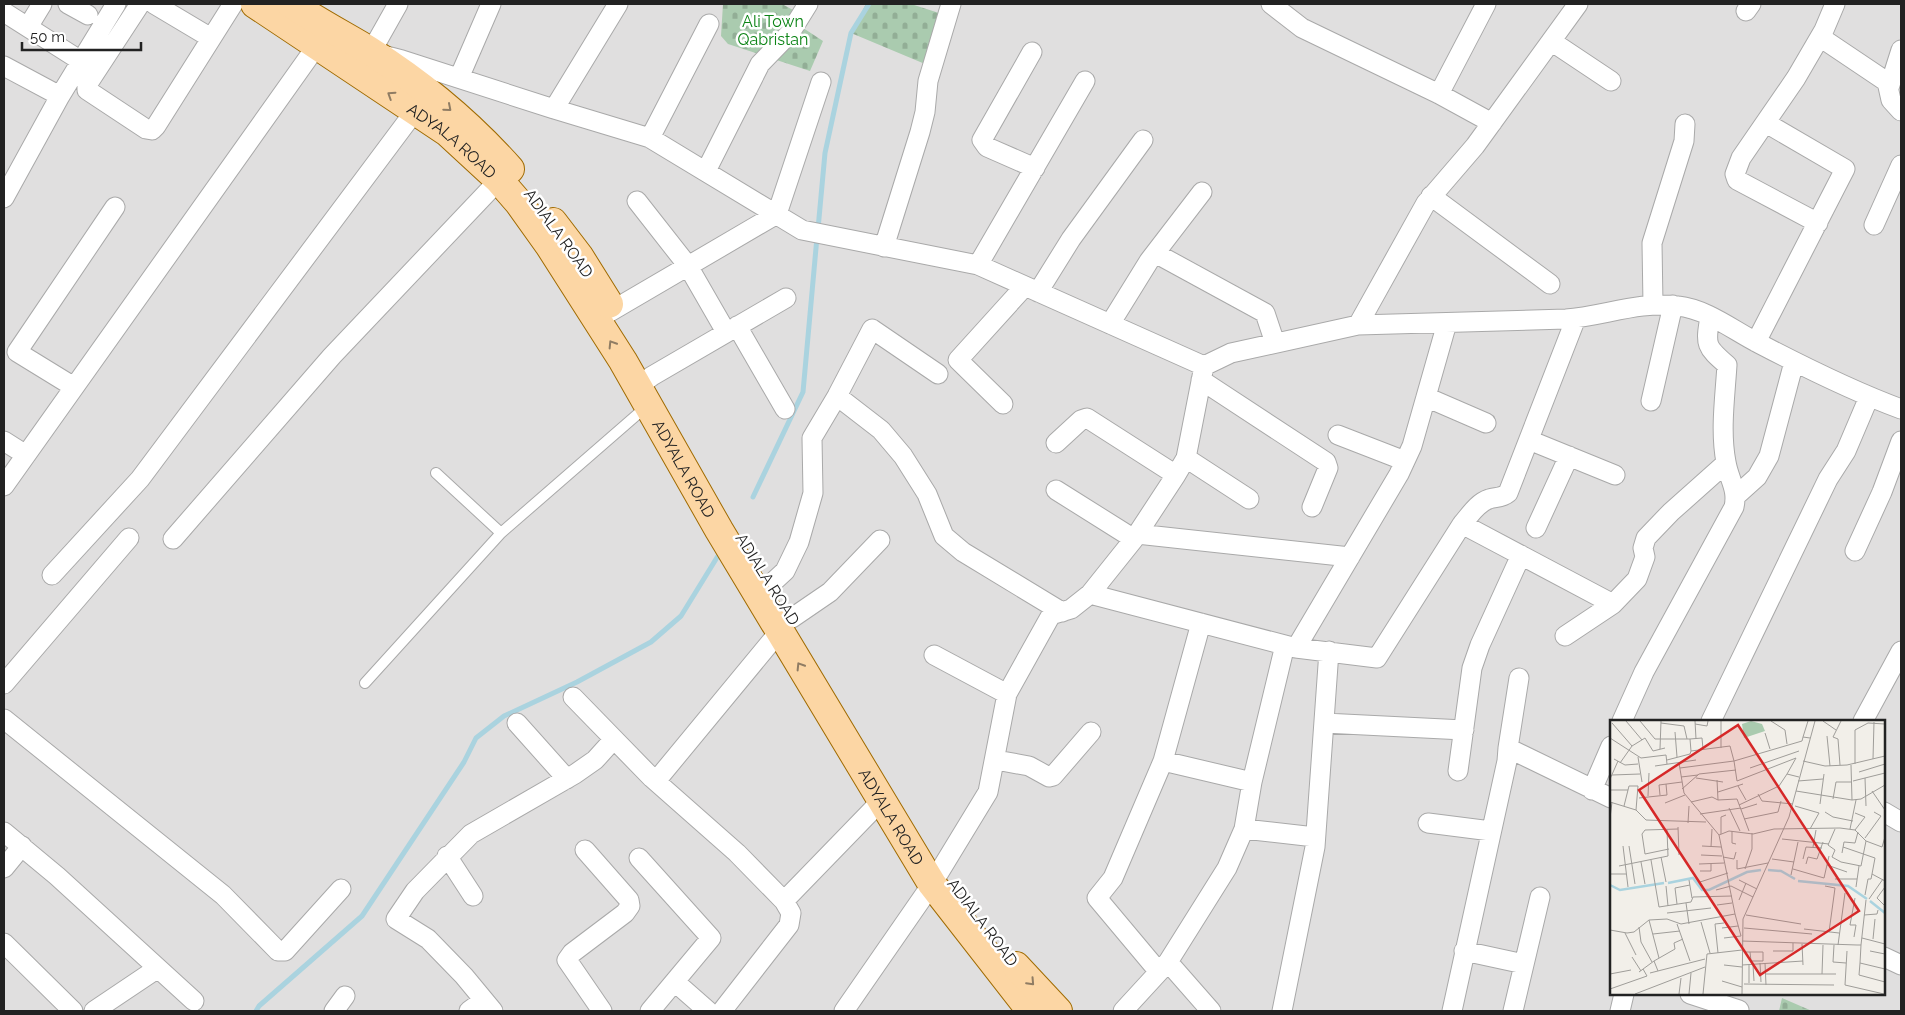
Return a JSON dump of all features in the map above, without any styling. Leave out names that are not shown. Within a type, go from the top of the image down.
[{"type":"main road","name":"ADYALA ROAD","points":[[255,4],[322,37],[415,111],[447,132],[499,180],[604,315]]},
{"type":"main road","name":"ADIALA ROAD","points":[[291,4],[322,37],[371,52],[437,99],[484,139],[533,196],[579,256],[604,315],[646,389],[772,584],[786,625],[936,875],[1003,952],[1058,1011]]},
{"type":"main road","name":"ADYALA ROAD","points":[[646,389],[786,625],[882,800],[1031,1011]]},
{"type":"street","points":[[28,27],[42,4]]},
{"type":"street","points":[[68,4],[88,15]]},
{"type":"street","points":[[4,198],[60,96],[116,4]]},
{"type":"street","points":[[140,4],[87,85],[87,90],[146,129],[152,130],[233,4]]},
{"type":"street","points":[[154,4],[211,38]]},
{"type":"street","points":[[398,4],[371,52],[650,138],[802,230],[978,266],[1110,324],[1202,373],[1326,462],[1328,468],[1312,507]]},
{"type":"street","points":[[459,78],[491,4]]},
{"type":"street","points":[[554,109],[618,4]]},
{"type":"street","points":[[706,171],[760,64],[790,33],[808,4]]},
{"type":"street","points":[[884,247],[920,132],[925,112],[928,81],[951,4]]},
{"type":"street","points":[[1271,4],[1302,28],[1440,94],[1492,123]]},
{"type":"street","points":[[1358,326],[1431,196],[1475,146],[1578,4]]},
{"type":"street","points":[[1818,223],[1736,180],[1735,174],[1737,165],[1796,78],[1820,37],[1835,4]]},
{"type":"street","points":[[1440,94],[1480,5]]},
{"type":"street","points":[[4,12],[82,61]]},
{"type":"street","points":[[650,138],[709,24]]},
{"type":"street","points":[[4,486],[322,37]]},
{"type":"street","points":[[1820,37],[1886,82],[1890,88]]},
{"type":"street","points":[[1552,41],[1611,82]]},
{"type":"street","points":[[1901,50],[1890,88],[1891,100],[1901,111]]},
{"type":"street","points":[[1032,52],[982,140],[987,146],[1035,168]]},
{"type":"street","points":[[4,66],[60,96]]},
{"type":"street","points":[[978,266],[1086,81]]},
{"type":"street","points":[[604,315],[777,214],[821,82]]},
{"type":"street","points":[[52,574],[140,479],[415,111]]},
{"type":"street","points":[[1756,342],[1846,169],[1766,123]]},
{"type":"street","points":[[1653,304],[1652,243],[1684,141],[1685,124]]},
{"type":"street","points":[[1003,404],[958,360],[1032,289],[1072,239],[1143,140]]},
{"type":"street","points":[[1874,225],[1901,165]]},
{"type":"street","points":[[173,539],[332,356],[499,180]]},
{"type":"street","points":[[1110,324],[1155,253],[1202,192]]},
{"type":"street","points":[[1431,196],[1550,284]]},
{"type":"street","points":[[637,201],[688,266],[785,409]]},
{"type":"street","points":[[74,387],[17,352],[114,206]]},
{"type":"street","points":[[1155,253],[1265,313],[1275,343]]},
{"type":"street","points":[[646,389],[732,329],[786,298]]},
{"type":"street","points":[[844,1011],[936,875],[988,792],[996,760],[1007,694],[1051,615],[1071,610],[1090,594],[1135,536],[1186,458],[1202,373],[1231,353],[1358,326],[1576,318],[1640,305],[1673,305],[1694,309],[1794,362],[1869,397],[1901,409]]},
{"type":"street","points":[[1651,401],[1673,305]]},
{"type":"street","points":[[1622,720],[1644,672],[1734,507],[1737,495],[1726,462],[1723,426],[1727,365],[1708,348],[1706,339],[1710,317]]},
{"type":"street","points":[[1090,594],[1291,647],[1377,658],[1462,524],[1477,505],[1489,499],[1504,497],[1508,493],[1576,318]]},
{"type":"street","points":[[1122,1011],[1164,967],[1227,868],[1244,829],[1252,782],[1291,647],[1350,557],[1405,461],[1412,446],[1447,323]]},
{"type":"street","points":[[772,584],[785,571],[799,542],[813,493],[812,438],[837,396],[872,329],[938,374]]},
{"type":"street","points":[[1737,495],[1757,477],[1770,456],[1794,362]]},
{"type":"street","points":[[837,396],[881,430],[903,456],[927,494],[944,536],[963,552],[1062,612]]},
{"type":"street","points":[[1426,397],[1486,423]]},
{"type":"street","points":[[1711,720],[1828,478],[1846,452],[1869,397]]},
{"type":"street","points":[[1056,443],[1081,420],[1087,418],[1176,475]]},
{"type":"street","points":[[1338,435],[1405,461]]},
{"type":"street","points":[[1529,440],[1615,475]]},
{"type":"street","points":[[4,441],[26,455]]},
{"type":"street","points":[[1854,552],[1882,492],[1901,441]]},
{"type":"street","points":[[1536,528],[1569,456]]},
{"type":"street","points":[[1186,458],[1249,499]]},
{"type":"street","points":[[1565,636],[1613,604],[1637,579],[1645,557],[1643,548],[1646,538],[1671,512],[1726,462]]},
{"type":"street","points":[[1056,490],[1135,536],[1350,557]]},
{"type":"street","points":[[1462,524],[1613,604]]},
{"type":"street","points":[[4,684],[129,538]]},
{"type":"street","points":[[656,781],[786,625],[830,592],[880,540]]},
{"type":"street","points":[[1458,771],[1472,668],[1521,555]]},
{"type":"street","points":[[1201,623],[1163,762],[1113,878],[1097,898],[1164,967],[1211,1011]]},
{"type":"street","points":[[1282,1011],[1316,837],[1329,651]]},
{"type":"street","points":[[1864,720],[1901,651]]},
{"type":"street","points":[[934,655],[1007,694]]},
{"type":"street","points":[[1452,1011],[1507,761],[1519,678]]},
{"type":"street","points":[[573,697],[656,781],[737,853],[784,901],[791,913],[789,925],[722,1011]]},
{"type":"street","points":[[4,719],[223,895],[278,951],[285,951],[341,890]]},
{"type":"street","points":[[517,723],[567,779]]},
{"type":"street","points":[[1324,723],[1464,730]]},
{"type":"street","points":[[996,760],[1029,766],[1049,777],[1053,776],[1091,732]]},
{"type":"street","points":[[469,1011],[488,1006],[428,939],[396,919],[415,891],[447,856],[471,834],[567,779],[595,760],[614,738]]},
{"type":"street","points":[[1508,748],[1610,798]]},
{"type":"street","points":[[1592,790],[1610,748]]},
{"type":"street","points":[[1163,762],[1252,782]]},
{"type":"street","points":[[784,901],[882,800]]},
{"type":"street","points":[[1885,813],[1901,822]]},
{"type":"street","points":[[1428,823],[1491,831]]},
{"type":"street","points":[[1244,829],[1316,837]]},
{"type":"street","points":[[4,832],[22,846],[194,1001]]},
{"type":"street","points":[[4,868],[22,846]]},
{"type":"street","points":[[584,850],[629,900],[630,906],[625,913],[572,953],[567,960],[602,1011]]},
{"type":"street","points":[[447,856],[473,896]]},
{"type":"street","points":[[639,858],[711,938],[650,1011]]},
{"type":"street","points":[[1512,1011],[1540,897]]},
{"type":"street","points":[[4,943],[73,1011]]},
{"type":"street","points":[[1464,951],[1524,964]]},
{"type":"street","points":[[1885,958],[1901,966]]},
{"type":"street","points":[[94,1011],[158,968]]},
{"type":"street","points":[[675,982],[708,1011]]},
{"type":"street","points":[[1620,1011],[1624,995]]},
{"type":"street","points":[[1693,995],[1738,1010]]},
{"type":"lane","points":[[365,683],[501,532],[646,389]]},
{"type":"lane","points":[[436,473],[501,532]]},
{"type":"shaded area","points":[[4,4],[1901,4],[1901,1011],[4,1011]]},
{"type":"green space","name":"Ali Town Qabristan","points":[[723,4],[782,4],[793,10],[800,26],[823,41],[810,71],[728,44],[721,36]]},
{"type":"green space","name":"Ali Town Qabristan","points":[[866,4],[911,4],[942,14],[925,64],[851,33]]},
{"type":"green space","points":[[1782,998],[1812,1011],[1779,1011]]},
{"type":"waterway","points":[[818,229],[825,153],[851,33],[869,4]]},
{"type":"waterway","points":[[753,497],[803,392],[817,237]]},
{"type":"waterway","points":[[256,1011],[259,1006],[362,916],[464,762],[476,738],[504,716],[577,682],[651,642],[681,616],[721,551]]}]
